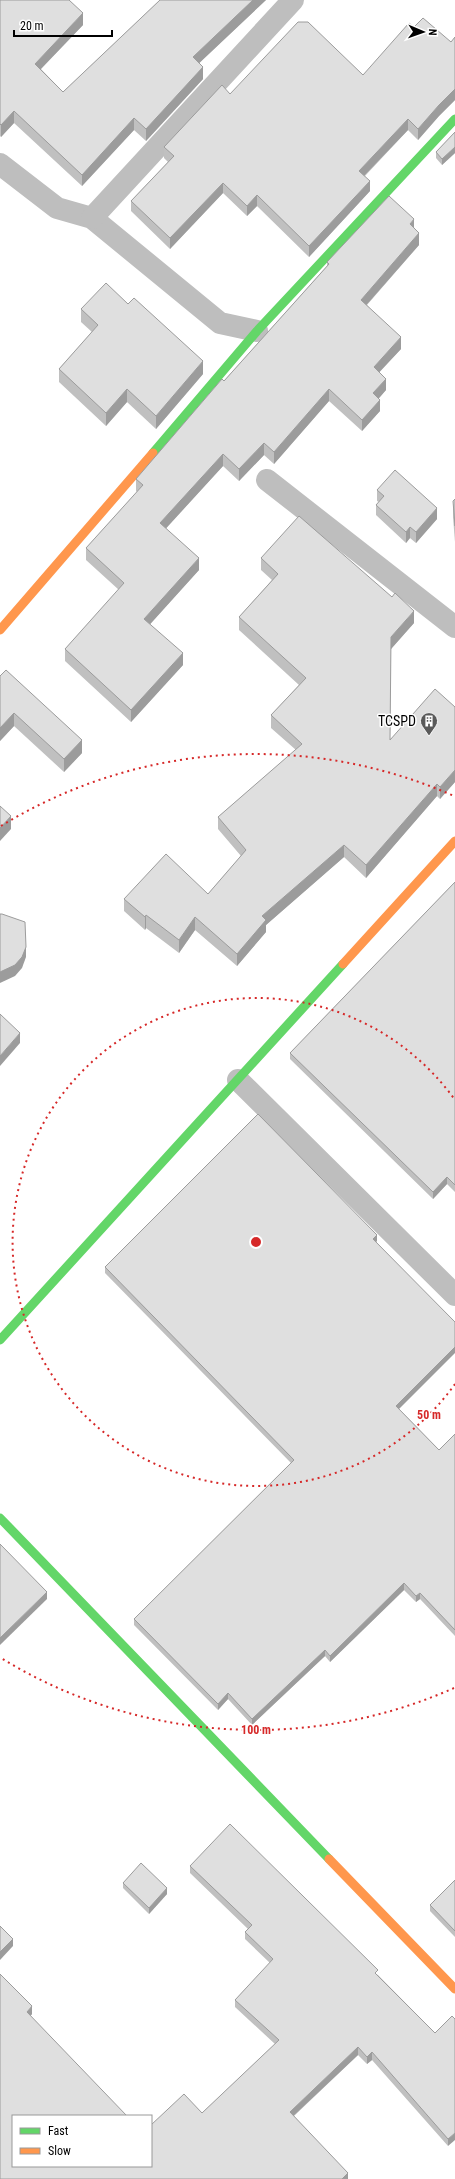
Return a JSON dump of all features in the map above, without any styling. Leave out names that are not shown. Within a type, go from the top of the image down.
[{"type":"street","points":[[92,218],[294,0]]},
{"type":"street","points":[[0,630],[257,331],[455,119]]},
{"type":"street","points":[[0,164],[57,208],[92,218],[220,323],[257,331]]},
{"type":"street","points":[[267,480],[455,627]]},
{"type":"street","points":[[0,1340],[455,841]]},
{"type":"street","points":[[238,1080],[455,1295]]},
{"type":"street","points":[[0,1518],[455,1989]]},
{"type":"building","points":[[0,0],[69,0],[83,13],[35,64],[63,92],[160,0],[253,0],[193,57],[203,67],[146,129],[134,118],[82,175],[14,111],[1,125],[0,124]]},
{"type":"building","points":[[423,18],[451,42],[455,37],[455,89],[418,129],[408,119],[359,171],[370,181],[309,246],[257,195],[247,206],[223,183],[170,238],[131,201],[174,156],[164,147],[222,85],[230,94],[298,22],[308,22],[363,75],[409,23],[414,27]]},
{"type":"building","points":[[455,132],[455,147],[442,159],[436,152]]},
{"type":"building","points":[[389,196],[414,219],[410,224],[419,233],[361,300],[401,337],[374,367],[386,379],[373,393],[380,400],[362,420],[329,389],[274,452],[264,443],[239,469],[223,454],[160,523],[199,558],[144,619],[183,653],[131,710],[65,649],[124,583],[86,548],[143,485],[136,479],[222,379],[224,381],[329,264],[327,262]]},
{"type":"building","points":[[106,283],[128,304],[134,298],[203,361],[156,416],[127,389],[106,413],[59,369],[98,325],[81,309]]},
{"type":"building","points":[[395,470],[437,508],[416,532],[410,527],[406,532],[376,505],[384,496],[377,490]]},
{"type":"building","points":[[455,499],[455,526],[453,501]]},
{"type":"building","points":[[299,516],[392,597],[395,593],[414,611],[391,637],[390,740],[435,689],[455,707],[455,770],[440,787],[437,784],[366,865],[344,845],[262,916],[266,920],[237,954],[195,917],[179,940],[146,915],[145,917],[124,899],[166,854],[208,894],[246,850],[218,817],[302,744],[271,715],[306,678],[239,617],[278,574],[261,558]]},
{"type":"building","points":[[6,670],[82,740],[64,759],[14,713],[0,728],[0,676]]},
{"type":"building","points":[[0,806],[11,816],[0,828]]},
{"type":"building","points":[[455,882],[455,1185],[447,1177],[433,1192],[290,1053]]},
{"type":"building","points":[[0,914],[25,922],[26,947],[22,957],[15,965],[0,972]]},
{"type":"building","points":[[0,1014],[20,1033],[0,1056]]},
{"type":"building","points":[[258,1114],[377,1235],[373,1239],[455,1322],[455,1347],[396,1406],[439,1450],[455,1434],[455,1630],[420,1593],[416,1596],[404,1583],[330,1656],[325,1650],[252,1719],[228,1693],[218,1704],[134,1619],[294,1460],[105,1267]]},
{"type":"building","points":[[0,1544],[47,1592],[0,1638]]},
{"type":"building","points":[[230,1824],[378,1970],[375,1973],[435,2033],[452,2016],[455,2019],[455,2133],[448,2139],[372,2052],[367,2057],[358,2047],[290,2112],[348,2173],[342,2179],[0,2179],[0,1974],[32,2006],[27,2012],[126,2115],[12,2115],[12,2167],[152,2167],[152,2124],[184,2094],[202,2113],[279,2040],[235,2000],[273,1959],[245,1932],[252,1925],[190,1866]]},
{"type":"building","points":[[141,1863],[167,1888],[149,1908],[123,1883]]},
{"type":"building","points":[[455,1880],[455,1931],[430,1905]]},
{"type":"building","points":[[0,1926],[13,1939],[0,1952]]},
{"type":"traffic: fast","points":[[153,453],[257,331],[455,119]]},
{"type":"traffic: fast","points":[[0,1340],[343,964]]},
{"type":"traffic: fast","points":[[0,1518],[329,1859]]},
{"type":"traffic: slow","points":[[0,630],[153,453]]},
{"type":"traffic: slow","points":[[343,964],[455,841]]},
{"type":"traffic: slow","points":[[329,1859],[455,1989]]},
{"type":"place","name":"TCSPD","points":[[429,736]]}]
